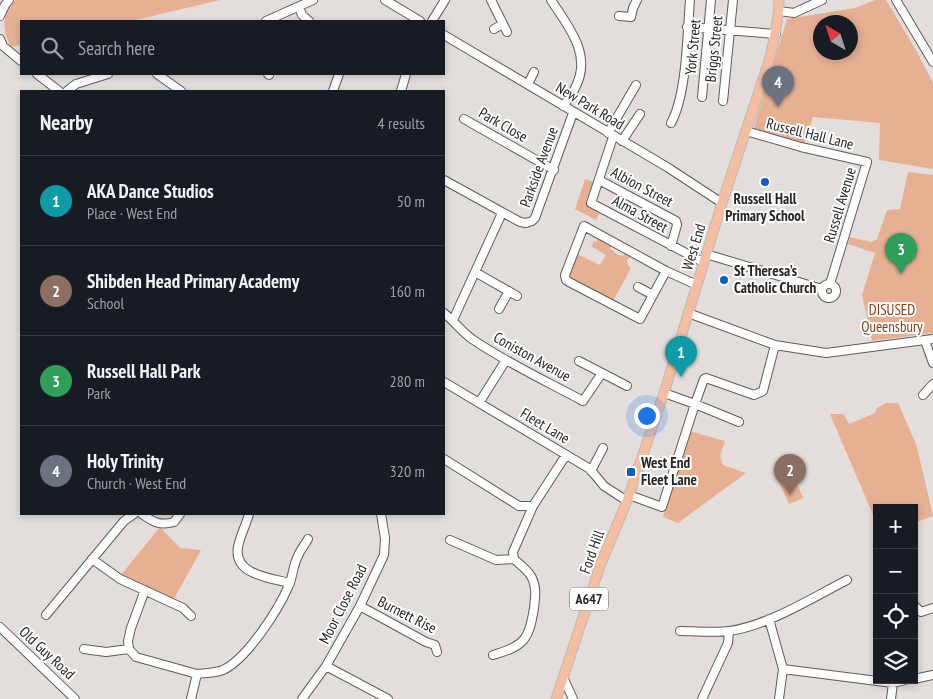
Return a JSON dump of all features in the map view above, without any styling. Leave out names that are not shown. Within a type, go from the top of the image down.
[{"type":"main road","name":"West End","points":[[628,498],[664,393],[704,258],[770,58],[776,34],[779,0]]},
{"type":"main road","name":"Ford Hill","points":[[556,699],[600,566],[628,498]]},
{"type":"street","points":[[0,16],[9,0]]},
{"type":"street","points":[[269,20],[299,8],[313,0]]},
{"type":"street","points":[[385,0],[418,20]]},
{"type":"street","points":[[433,20],[445,0]]},
{"type":"street","points":[[491,0],[505,28],[494,29]]},
{"type":"street","points":[[551,0],[578,42],[582,64],[576,86],[563,106]]},
{"type":"street","points":[[619,16],[631,17],[637,0]]},
{"type":"street","points":[[671,123],[678,111],[681,93],[690,0]]},
{"type":"street","name":"York Street","points":[[702,97],[712,0]]},
{"type":"street","name":"Briggs Street","points":[[723,101],[733,0]]},
{"type":"street","points":[[779,11],[794,13],[822,0]]},
{"type":"street","points":[[896,0],[933,62]]},
{"type":"street","points":[[299,8],[302,15],[308,20]]},
{"type":"street","points":[[687,27],[776,34]]},
{"type":"street","name":"New Park Road","points":[[445,36],[722,202]]},
{"type":"street","points":[[0,39],[3,46],[20,60]]},
{"type":"street","points":[[528,84],[534,72]]},
{"type":"street","points":[[38,75],[58,90]]},
{"type":"street","points":[[68,90],[76,84],[105,75]]},
{"type":"street","points":[[158,75],[180,90]]},
{"type":"street","points":[[332,90],[338,75]]},
{"type":"street","points":[[401,90],[406,75]]},
{"type":"street","points":[[599,180],[611,135],[636,85]]},
{"type":"street","name":"Parkside Avenue","points":[[445,181],[520,222],[532,221],[536,218],[573,113]]},
{"type":"street","points":[[622,141],[640,114]]},
{"type":"street","name":"Park Close","points":[[464,119],[554,170]]},
{"type":"street","name":"Russell Hall Lane","points":[[746,131],[801,147],[868,162]]},
{"type":"street","name":"Russell Avenue","points":[[830,284],[868,162]]},
{"type":"street","name":"Alma Street","points":[[599,180],[591,203],[671,246],[704,258],[822,289]]},
{"type":"street","name":"Albion Street","points":[[599,180],[676,221],[677,225],[671,246]]},
{"type":"street","points":[[453,320],[502,213]]},
{"type":"street","points":[[666,271],[640,319],[566,280],[565,275],[584,226],[666,271],[697,285]]},
{"type":"street","points":[[475,272],[517,296]]},
{"type":"street","points":[[830,284],[836,289],[833,296],[826,297],[822,294],[822,289],[830,284]]},
{"type":"street","points":[[638,287],[653,295]]},
{"type":"street","points":[[499,309],[508,291]]},
{"type":"street","points":[[688,313],[775,345],[826,353],[929,340],[933,363]]},
{"type":"street","name":"Coniston Avenue","points":[[445,314],[466,334],[506,360],[583,402],[602,373]]},
{"type":"street","points":[[695,404],[706,378],[754,395],[763,391],[775,345]]},
{"type":"street","points":[[479,403],[506,360]]},
{"type":"street","points":[[579,361],[627,386]]},
{"type":"street","name":"Fleet Lane","points":[[445,383],[591,471],[604,486],[628,498],[662,507],[695,404]]},
{"type":"street","points":[[923,394],[933,384]]},
{"type":"street","points":[[664,393],[740,422]]},
{"type":"street","points":[[591,471],[603,448]]},
{"type":"street","points":[[514,559],[514,552],[533,506],[566,455]]},
{"type":"street","points":[[445,460],[519,506],[533,506]]},
{"type":"street","points":[[46,615],[77,580],[124,521],[133,515]]},
{"type":"street","points":[[143,515],[163,525],[174,522],[179,515]]},
{"type":"street","points":[[249,515],[238,549],[239,559],[243,567],[250,572],[290,583]]},
{"type":"street","name":"Moor Close Road","points":[[302,699],[326,666],[360,606],[384,555],[385,538],[381,515]]},
{"type":"street","points":[[144,590],[128,641],[130,649],[136,657],[197,674],[216,672],[224,669],[238,658],[277,609],[290,583],[298,556],[308,540]]},
{"type":"street","points":[[450,540],[496,560],[514,559],[532,576],[536,592],[531,629],[524,640],[510,650],[493,655]]},
{"type":"street","points":[[92,559],[120,579],[183,608],[191,616]]},
{"type":"street","points":[[680,631],[728,631],[748,627],[769,619],[847,580]]},
{"type":"street","name":"Burnett Rise","points":[[360,606],[435,645],[437,652]]},
{"type":"street","points":[[918,610],[920,612],[933,608]]},
{"type":"street","points":[[769,619],[783,670],[779,699]]},
{"type":"street","name":"Old Guy Road","points":[[0,627],[75,699]]},
{"type":"street","points":[[702,699],[728,643],[728,631]]},
{"type":"street","points":[[84,649],[106,652],[130,649]]},
{"type":"street","points":[[326,666],[388,699]]},
{"type":"street","points":[[783,670],[873,681]]},
{"type":"street","points":[[191,699],[197,674]]},
{"type":"street","points":[[918,677],[933,675]]},
{"type":"street","points":[[563,677],[573,699]]},
{"type":"street","points":[[891,699],[893,684]]},
{"type":"green space","points":[[15,0],[220,0],[135,20],[20,20],[20,45],[11,47],[4,23],[10,6]]},
{"type":"green space","points":[[875,0],[886,0],[933,83],[933,169],[879,160],[880,123],[813,117],[804,144],[753,130],[787,19],[855,8]]},
{"type":"green space","name":"DISUSED Queensbury","points":[[908,172],[933,175],[933,333],[872,341],[862,295],[875,253],[848,244],[850,237],[871,242],[877,239],[887,210],[900,209]]},
{"type":"green space","points":[[585,179],[594,182],[586,200],[587,205],[600,212],[596,220],[575,209]]},
{"type":"green space","points":[[599,237],[612,245],[610,249],[618,255],[622,256],[627,253],[632,255],[627,260],[631,268],[613,301],[571,280],[569,274],[575,253],[600,265],[606,255],[591,246]]},
{"type":"green space","points":[[886,403],[898,403],[916,444],[933,516],[918,522],[918,504],[873,504],[873,515],[830,414],[844,414],[849,424],[875,413],[877,408]]},
{"type":"green space","points":[[689,431],[725,441],[720,456],[723,465],[746,473],[678,523],[663,517]]},
{"type":"green space","points":[[793,474],[803,498],[789,504],[778,480]]},
{"type":"green space","points":[[160,527],[180,548],[201,550],[174,599],[121,575]]},
{"type":"place","name":"Holy Trinity","points":[[778,107]]},
{"type":"place","name":"Russell Hall Primary School","points":[[765,182]]},
{"type":"place","name":"Russell Hall Park","points":[[901,274]]},
{"type":"place","name":"St Theresa's Catholic Church","points":[[724,280]]},
{"type":"place","name":"AKA Dance Studios","points":[[681,377]]},
{"type":"place","name":"West End Fleet Lane","points":[[631,472]]},
{"type":"place","name":"Shibden Head Primary Academy","points":[[790,495]]}]
